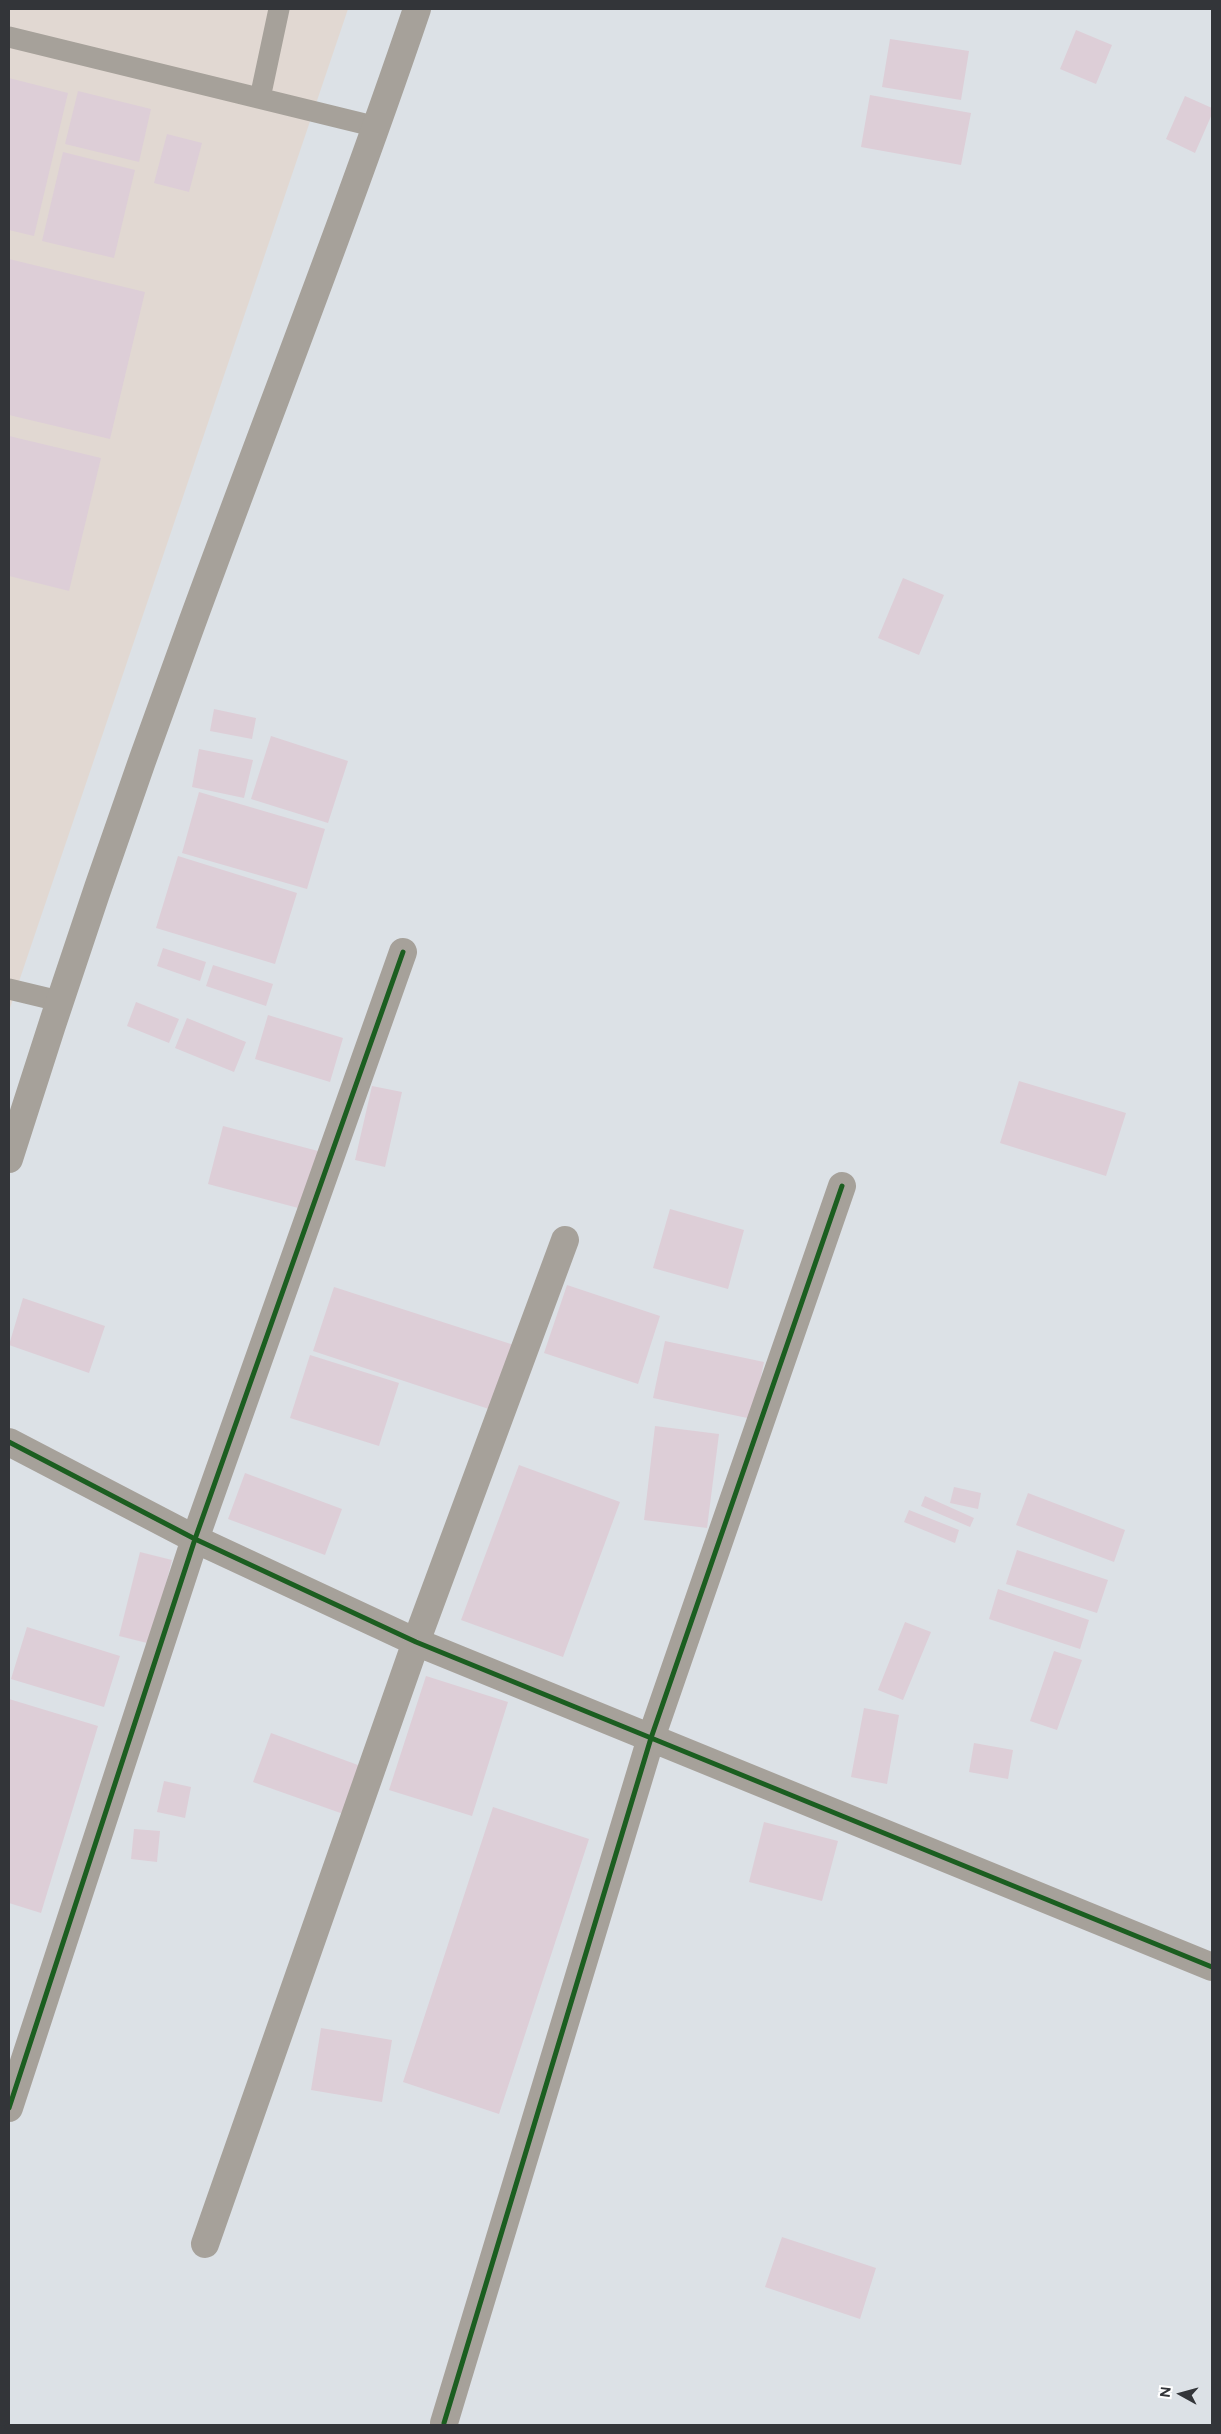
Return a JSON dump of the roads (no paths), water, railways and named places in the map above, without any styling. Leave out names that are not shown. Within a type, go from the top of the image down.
[{"type":"street","points":[[9,1159],[59,1001],[188,633],[377,127],[417,9]]},
{"type":"street","points":[[9,2108],[195,1539],[403,952]]},
{"type":"street","points":[[444,2423],[651,1738],[842,1186]]},
{"type":"street","points":[[205,2244],[416,1642],[565,1240]]},
{"type":"street","points":[[9,1442],[195,1539],[416,1642],[1212,1967]]},
{"type":"lane","points":[[260,98],[279,9]]},
{"type":"lane","points":[[9,37],[377,127]]},
{"type":"lane","points":[[9,989],[59,1001]]}]
